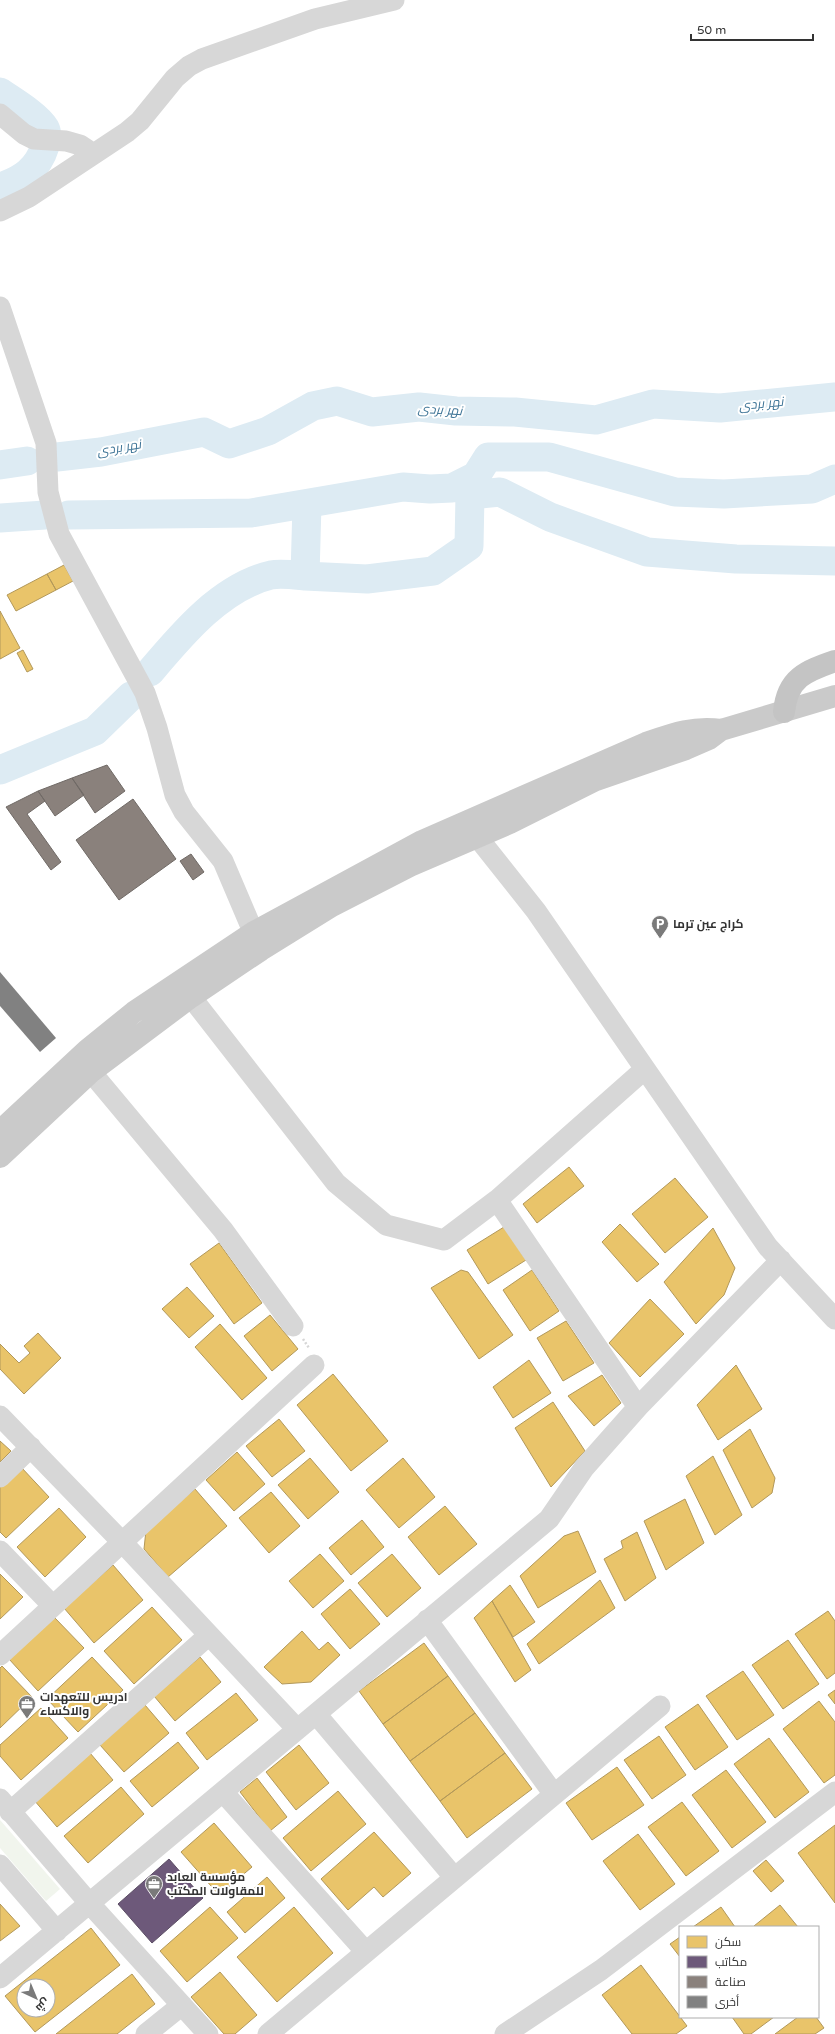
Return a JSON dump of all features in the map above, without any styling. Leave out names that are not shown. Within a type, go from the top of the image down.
[{"type":"highway","points":[[784,712],[787,694],[798,678],[810,670],[835,661]]},
{"type":"main road","points":[[0,1131],[76,1060],[134,1012],[257,941],[332,906],[431,856],[472,830],[596,780],[686,749],[709,739],[721,730],[835,696]]},
{"type":"main road","points":[[0,1157],[90,1072],[191,997],[257,941]]},
{"type":"street","points":[[0,211],[29,197],[92,154],[108,145],[140,121],[175,78],[189,66],[202,59],[315,19],[394,0]]},
{"type":"street","points":[[0,114],[24,134],[34,139],[66,141],[80,145],[92,154]]},
{"type":"street","points":[[0,307],[46,443],[48,492],[59,534],[145,693],[157,728],[174,795],[184,812],[223,861],[257,941]]},
{"type":"street","points":[[472,830],[536,912],[768,1247],[835,1319]]},
{"type":"street","points":[[191,997],[336,1183],[386,1225],[444,1240],[497,1200],[645,1068]]},
{"type":"street","points":[[90,1072],[223,1230],[293,1326]]},
{"type":"street","points":[[497,1200],[638,1407]]},
{"type":"street","points":[[0,1978],[549,1518],[584,1468],[638,1407],[781,1260]]},
{"type":"street","points":[[0,1655],[52,1605],[314,1365]]},
{"type":"street","points":[[0,1416],[122,1542],[298,1729]]},
{"type":"street","points":[[0,1477],[30,1447]]},
{"type":"street","points":[[0,1551],[52,1605]]},
{"type":"street","points":[[427,1620],[553,1793]]},
{"type":"street","points":[[208,2034],[90,1904],[5,1806],[209,1635]]},
{"type":"street","points":[[268,2034],[553,1793],[660,1706]]},
{"type":"street","points":[[316,1714],[454,1877]]},
{"type":"street","points":[[223,1792],[366,1952]]},
{"type":"street","points":[[505,2034],[601,1970],[835,1792]]},
{"type":"street","points":[[0,1865],[57,1931]]},
{"type":"street","points":[[146,2034],[182,2006]]},
{"type":"path","points":[[293,1326],[314,1354],[314,1365]]},
{"type":"shaded area","points":[[0,1820],[60,1889],[46,1901],[0,1848]]},
{"type":"building: سكن","points":[[64,565],[73,581],[56,590],[47,574]]},
{"type":"building: سكن","points":[[47,574],[56,590],[16,611],[7,595]]},
{"type":"building: سكن","points":[[0,611],[20,648],[0,659]]},
{"type":"building: سكن","points":[[23,650],[33,669],[27,672],[17,653]]},
{"type":"building: سكن","points":[[569,1167],[584,1186],[537,1223],[523,1204]]},
{"type":"building: سكن","points":[[675,1178],[708,1217],[665,1253],[632,1214]]},
{"type":"building: سكن","points":[[620,1224],[659,1264],[637,1282],[602,1242]]},
{"type":"building: سكن","points":[[504,1227],[526,1260],[488,1284],[467,1250]]},
{"type":"building: سكن","points":[[713,1228],[735,1268],[724,1295],[696,1324],[664,1282]]},
{"type":"building: سكن","points":[[219,1243],[262,1303],[234,1324],[190,1264]]},
{"type":"building: سكن","points":[[461,1270],[468,1272],[513,1335],[479,1359],[431,1288]]},
{"type":"building: سكن","points":[[532,1270],[559,1311],[530,1331],[503,1290]]},
{"type":"building: سكن","points":[[187,1287],[214,1316],[189,1338],[162,1309]]},
{"type":"building: سكن","points":[[650,1299],[684,1334],[640,1377],[609,1343]]},
{"type":"building: سكن","points":[[270,1315],[298,1349],[272,1371],[244,1336]]},
{"type":"building: سكن","points":[[566,1321],[594,1363],[563,1381],[537,1338]]},
{"type":"building: سكن","points":[[220,1324],[267,1378],[242,1400],[195,1347]]},
{"type":"building: سكن","points":[[38,1333],[61,1358],[24,1394],[0,1369],[0,1344],[19,1363],[30,1353],[24,1346]]},
{"type":"building: سكن","points":[[529,1360],[551,1393],[513,1418],[493,1387]]},
{"type":"building: سكن","points":[[736,1365],[762,1409],[718,1440],[697,1405]]},
{"type":"building: سكن","points":[[333,1374],[388,1441],[351,1471],[297,1405]]},
{"type":"building: سكن","points":[[602,1375],[621,1403],[594,1426],[568,1396]]},
{"type":"building: سكن","points":[[553,1402],[585,1451],[551,1487],[515,1428]]},
{"type":"building: سكن","points":[[279,1419],[305,1451],[272,1477],[246,1446]]},
{"type":"building: سكن","points":[[750,1429],[775,1478],[772,1493],[752,1508],[723,1450]]},
{"type":"building: سكن","points":[[0,1441],[11,1451],[0,1462]]},
{"type":"building: سكن","points":[[237,1452],[265,1484],[234,1511],[206,1480]]},
{"type":"building: سكن","points":[[713,1456],[742,1515],[715,1535],[686,1476]]},
{"type":"building: سكن","points":[[310,1458],[339,1492],[308,1519],[278,1485]]},
{"type":"building: سكن","points":[[403,1458],[435,1497],[399,1528],[366,1490]]},
{"type":"building: سكن","points":[[21,1467],[49,1497],[6,1538],[0,1532],[0,1487]]},
{"type":"building: سكن","points":[[195,1489],[227,1526],[168,1577],[144,1549],[146,1530]]},
{"type":"building: سكن","points":[[271,1492],[300,1526],[269,1553],[239,1518]]},
{"type":"building: سكن","points":[[685,1499],[704,1543],[666,1570],[644,1521]]},
{"type":"building: سكن","points":[[445,1506],[477,1544],[439,1575],[408,1537]]},
{"type":"building: سكن","points":[[59,1508],[86,1537],[45,1577],[17,1547]]},
{"type":"building: سكن","points":[[362,1520],[384,1547],[351,1575],[329,1548]]},
{"type":"building: سكن","points":[[578,1531],[596,1572],[538,1608],[520,1576],[564,1536]]},
{"type":"building: سكن","points":[[637,1532],[656,1578],[625,1601],[604,1559],[623,1548],[621,1541]]},
{"type":"building: سكن","points":[[320,1554],[344,1581],[313,1608],[289,1581]]},
{"type":"building: سكن","points":[[392,1554],[421,1588],[387,1617],[358,1583]]},
{"type":"building: سكن","points":[[113,1565],[143,1600],[94,1643],[64,1608]]},
{"type":"building: سكن","points":[[0,1574],[23,1597],[0,1619]]},
{"type":"building: سكن","points":[[600,1580],[615,1608],[539,1664],[527,1644]]},
{"type":"building: سكن","points":[[510,1585],[535,1622],[513,1637],[492,1601]]},
{"type":"building: سكن","points":[[350,1589],[380,1624],[350,1649],[321,1614]]},
{"type":"building: سكن","points":[[492,1601],[531,1670],[515,1682],[474,1618]]},
{"type":"building: سكن","points":[[152,1607],[182,1640],[134,1684],[104,1651]]},
{"type":"building: سكن","points":[[828,1611],[835,1621],[835,1673],[827,1679],[795,1634]]},
{"type":"building: سكن","points":[[54,1617],[84,1648],[38,1691],[9,1659]]},
{"type":"building: سكن","points":[[302,1631],[319,1650],[328,1642],[340,1655],[311,1682],[282,1684],[264,1667]]},
{"type":"building: سكن","points":[[788,1640],[819,1684],[783,1709],[752,1665]]},
{"type":"building: سكن","points":[[424,1643],[448,1676],[383,1724],[359,1691]]},
{"type":"building: سكن","points":[[92,1657],[123,1690],[78,1732],[47,1699]]},
{"type":"building: سكن","points":[[200,1657],[221,1682],[175,1721],[154,1696]]},
{"type":"building: سكن","points":[[2,1666],[32,1697],[0,1728],[0,1668]]},
{"type":"building: سكن","points":[[743,1671],[774,1715],[737,1740],[706,1696]]},
{"type":"building: سكن","points":[[448,1676],[475,1713],[410,1761],[383,1724]]},
{"type":"building: سكن","points":[[835,1690],[835,1704],[828,1695]]},
{"type":"building: سكن","points":[[236,1693],[258,1720],[207,1760],[186,1733]]},
{"type":"building: سكن","points":[[819,1701],[835,1722],[835,1775],[824,1783],[783,1729]]},
{"type":"building: سكن","points":[[698,1704],[728,1747],[695,1770],[665,1727]]},
{"type":"building: سكن","points":[[145,1705],[169,1733],[124,1772],[100,1745]]},
{"type":"building: سكن","points":[[41,1708],[68,1738],[21,1780],[0,1756],[0,1745]]},
{"type":"building: سكن","points":[[475,1713],[505,1753],[440,1801],[410,1761]]},
{"type":"building: سكن","points":[[659,1736],[686,1775],[652,1799],[624,1760]]},
{"type":"building: سكن","points":[[769,1738],[809,1792],[775,1818],[734,1764]]},
{"type":"building: سكن","points":[[178,1742],[199,1768],[152,1807],[130,1781]]},
{"type":"building: سكن","points":[[299,1745],[329,1783],[296,1810],[266,1772]]},
{"type":"building: سكن","points":[[90,1753],[113,1780],[57,1827],[34,1800]]},
{"type":"building: سكن","points":[[505,1753],[532,1789],[467,1838],[440,1801]]},
{"type":"building: سكن","points":[[617,1767],[644,1805],[592,1840],[566,1803]]},
{"type":"building: سكن","points":[[726,1770],[766,1822],[732,1848],[692,1795]]},
{"type":"building: سكن","points":[[257,1778],[287,1817],[270,1831],[240,1792]]},
{"type":"building: سكن","points":[[121,1787],[144,1814],[88,1863],[64,1836]]},
{"type":"building: سكن","points":[[338,1791],[366,1824],[311,1871],[283,1838]]},
{"type":"building: سكن","points":[[682,1802],[719,1851],[686,1876],[648,1827]]},
{"type":"building: سكن","points":[[214,1823],[252,1867],[219,1895],[181,1852]]},
{"type":"building: سكن","points":[[835,1825],[835,1903],[798,1853]]},
{"type":"building: سكن","points":[[374,1832],[411,1873],[383,1897],[374,1887],[348,1910],[321,1879]]},
{"type":"building: سكن","points":[[638,1834],[675,1884],[640,1910],[603,1861]]},
{"type":"building: سكن","points":[[766,1860],[784,1881],[771,1892],[753,1871]]},
{"type":"building: سكن","points":[[267,1877],[285,1898],[245,1933],[227,1912]]},
{"type":"building: سكن","points":[[0,1904],[20,1926],[0,1941]]},
{"type":"building: سكن","points":[[780,1905],[797,1926],[754,1926]]},
{"type":"building: سكن","points":[[210,1907],[238,1938],[187,1982],[160,1951]]},
{"type":"building: سكن","points":[[294,1907],[333,1953],[277,2002],[237,1957]]},
{"type":"building: سكن","points":[[721,1907],[734,1926],[694,1926]]},
{"type":"building: سكن","points":[[91,1928],[120,1965],[56,2015],[56,1978],[28,1978]]},
{"type":"building: سكن","points":[[679,1938],[679,1956],[670,1944]]},
{"type":"building: سكن","points":[[641,1965],[679,2015],[679,2018],[681,2018],[687,2026],[676,2034],[632,2034],[602,1995]]},
{"type":"building: سكن","points":[[220,1972],[257,2015],[235,2034],[224,2034],[191,1997]]},
{"type":"building: سكن","points":[[132,1974],[155,2004],[117,2034],[56,2034]]},
{"type":"building: سكن","points":[[16,1987],[16,2009],[5,1996]]},
{"type":"building: سكن","points":[[23,2018],[53,2018],[35,2032]]},
{"type":"building: سكن","points":[[733,2018],[773,2018],[751,2034],[744,2034]]},
{"type":"building: سكن","points":[[797,2018],[817,2018],[824,2028],[815,2034],[775,2034]]},
{"type":"building: مكاتب","points":[[169,1859],[203,1898],[152,1943],[118,1904]]},
{"type":"building: صناعة","points":[[107,765],[125,791],[95,813],[72,778]]},
{"type":"building: صناعة","points":[[72,778],[84,795],[55,816],[38,791]]},
{"type":"building: صناعة","points":[[38,791],[45,801],[27,814],[61,862],[51,870],[6,807]]},
{"type":"building: صناعة","points":[[133,799],[176,859],[119,900],[76,840]]},
{"type":"building: صناعة","points":[[191,854],[204,872],[193,880],[180,861]]},
{"type":"building: أخرى","points":[[0,972],[56,1038],[40,1052],[0,1006]]},
{"type":"waterway","name":"نهر بردى","points":[[0,92],[36,118],[47,132],[46,144],[42,154],[33,167],[22,177],[0,187]]},
{"type":"waterway","name":"نهر بردى","points":[[57,457],[101,452],[204,432],[229,444],[268,431],[313,406],[337,401],[372,412],[419,407],[456,411],[515,412],[596,420],[653,404],[720,408],[835,397]]},
{"type":"waterway","name":"نهر بردى","points":[[69,515],[251,513],[403,487],[430,489],[452,488],[476,476],[488,457],[549,457],[675,492],[724,494],[812,489],[835,479]]},
{"type":"waterway","name":"نهر بردى","points":[[0,465],[27,461]]},
{"type":"waterway","points":[[307,504],[305,576],[367,579],[433,571],[469,546],[470,495],[500,492],[550,517],[647,552],[736,559],[835,561]]},
{"type":"waterway","name":"نهر بردى","points":[[0,518],[45,515]]},
{"type":"waterway","points":[[150,672],[189,628],[219,601],[236,590],[253,581],[275,574],[305,576]]},
{"type":"waterway","points":[[0,770],[95,731],[131,696]]},
{"type":"place","name":"كراج عين ترما","points":[[660,939]]},
{"type":"place","name":"ادريس للتعهدات والاكساء","points":[[27,1719]]},
{"type":"place","name":"مؤسسة العابد للمقاولات المكتب","points":[[154,1899]]}]
